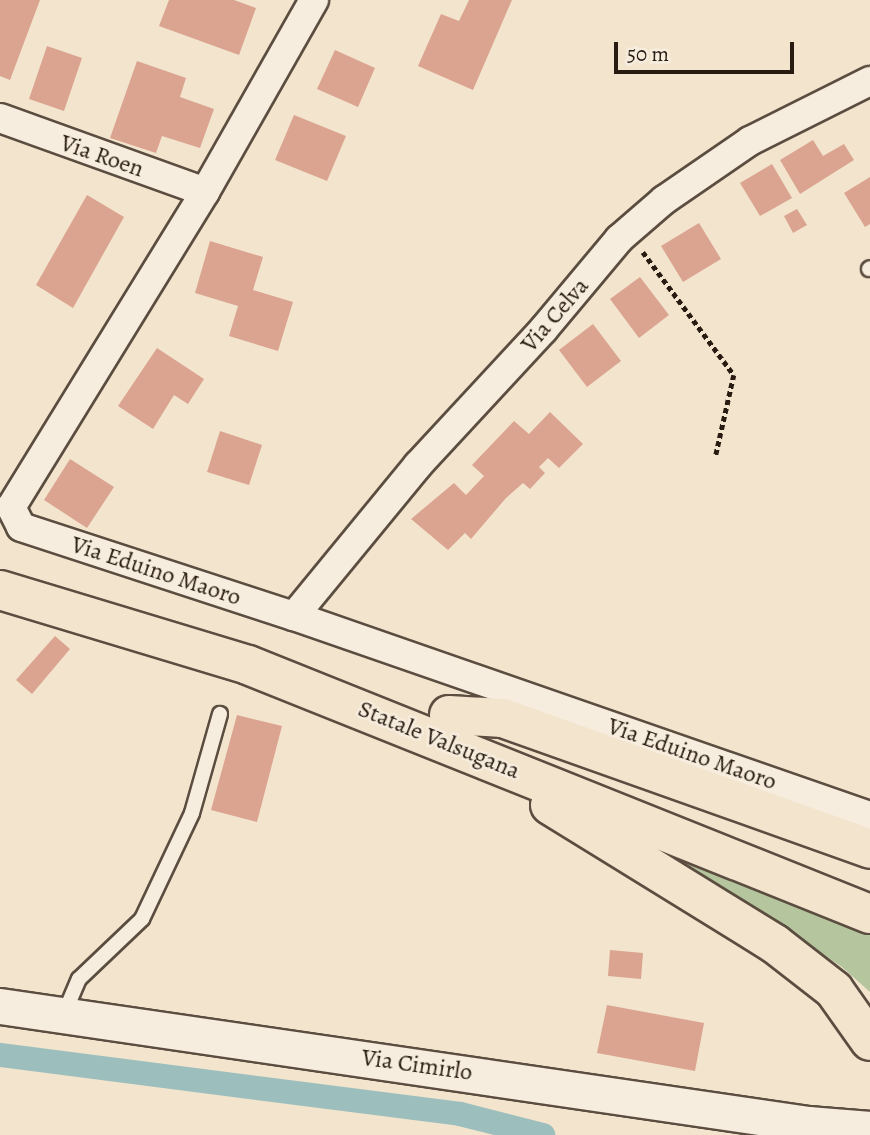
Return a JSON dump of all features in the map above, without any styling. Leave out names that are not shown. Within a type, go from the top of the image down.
[{"type":"highway","name":"Statale Valsugana","points":[[0,565],[124,600],[445,728],[870,889]]},
{"type":"highway","name":"Statale Valsugana","points":[[0,590],[117,622],[445,728],[870,914]]},
{"type":"highway","points":[[445,728],[503,718],[870,849]]},
{"type":"highway","points":[[445,728],[775,944],[834,990],[870,1041]]},
{"type":"street","name":"Via Eduino Maoro","points":[[314,0],[205,192],[11,507],[22,527],[294,616],[870,816]]},
{"type":"street","name":"Via Celva","points":[[294,616],[418,465],[627,232],[664,200],[750,141],[870,81]]},
{"type":"street","name":"Via Roen","points":[[0,118],[205,192]]},
{"type":"street","name":"Via Cimirlo","points":[[0,1006],[837,1131],[870,1129]]},
{"type":"street","points":[[837,1131],[870,1110]]},
{"type":"lane","points":[[64,1014],[79,979],[142,919],[192,813],[220,714]]},
{"type":"path","points":[[627,232],[734,375],[716,455]]},
{"type":"green space","points":[[664,849],[870,930],[870,992],[842,967]]},
{"type":"building","points":[[0,0],[40,0],[10,80],[0,76]]},
{"type":"building","points":[[169,0],[234,0],[256,8],[239,55],[159,26]]},
{"type":"building","points":[[469,0],[512,0],[473,90],[418,66],[441,14],[459,21]]},
{"type":"building","points":[[47,46],[82,58],[64,111],[29,99]]},
{"type":"building","points":[[335,50],[375,68],[358,107],[317,89]]},
{"type":"building","points":[[137,61],[186,78],[180,97],[214,109],[200,148],[162,136],[156,153],[110,138]]},
{"type":"building","points":[[294,115],[346,136],[327,181],[275,160]]},
{"type":"building","points":[[813,140],[823,156],[844,144],[854,160],[800,194],[780,160]]},
{"type":"building","points":[[772,164],[792,198],[760,216],[740,183]]},
{"type":"building","points":[[870,177],[870,224],[865,227],[844,193]]},
{"type":"building","points":[[87,195],[124,217],[73,308],[36,285]]},
{"type":"building","points":[[797,209],[807,225],[793,233],[784,216]]},
{"type":"building","points":[[699,223],[721,259],[683,282],[661,246]]},
{"type":"building","points":[[210,241],[263,257],[253,290],[293,302],[278,351],[229,336],[238,306],[195,293]]},
{"type":"building","points":[[640,277],[669,315],[639,338],[610,299]]},
{"type":"building","points":[[593,324],[621,361],[587,387],[559,350]]},
{"type":"building","points":[[157,348],[204,379],[188,404],[174,395],[153,429],[118,406]]},
{"type":"building","points":[[550,412],[583,444],[559,468],[548,458],[539,467],[545,473],[530,489],[523,483],[506,498],[471,539],[465,533],[448,550],[411,519],[454,483],[466,495],[484,476],[472,465],[514,421],[529,434]]},
{"type":"building","points":[[220,431],[262,445],[249,485],[207,472]]},
{"type":"building","points":[[70,459],[114,487],[87,528],[44,500]]},
{"type":"building","points":[[55,636],[70,649],[32,694],[16,680]]},
{"type":"building","points":[[237,715],[282,726],[257,822],[211,810]]},
{"type":"building","points":[[610,950],[643,953],[641,979],[608,976]]},
{"type":"building","points":[[607,1005],[704,1023],[695,1071],[597,1053]]},
{"type":"waterway","points":[[0,1055],[460,1114],[543,1135]]}]
